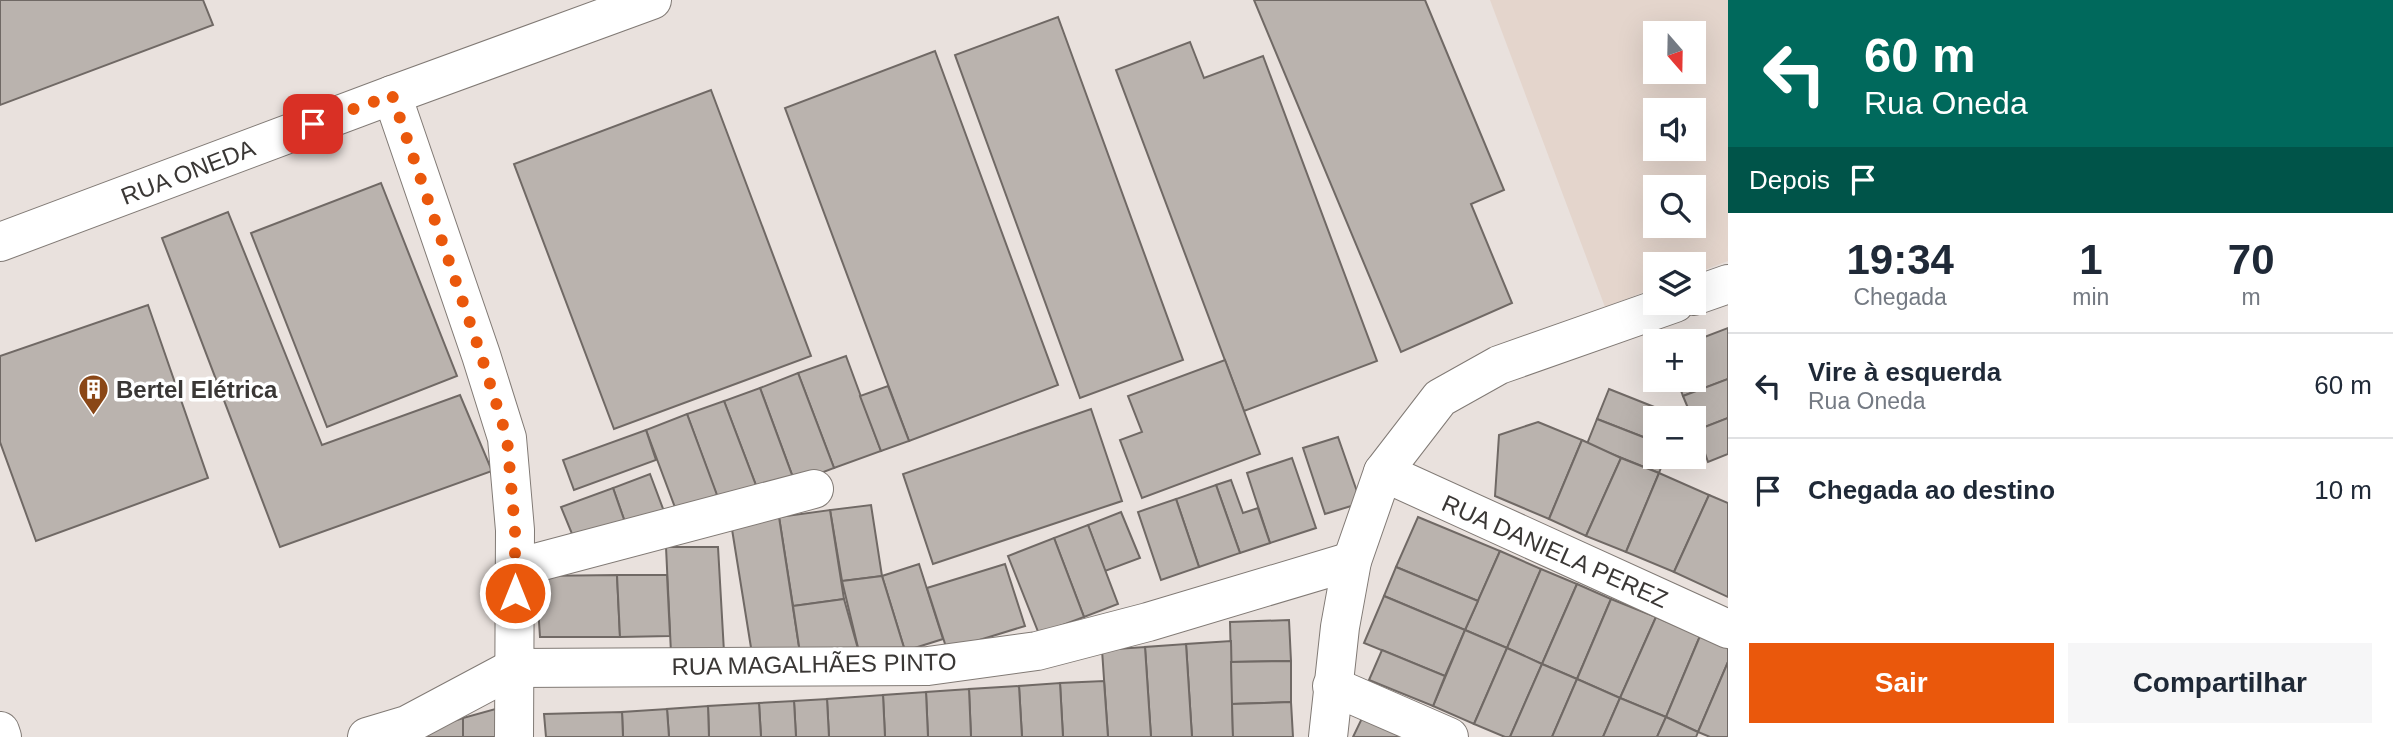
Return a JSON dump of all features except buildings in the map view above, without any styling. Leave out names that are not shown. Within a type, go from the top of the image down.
[{"type":"street","name":"RUA ONEDA","points":[[0,242],[652,0]]},
{"type":"street","points":[[392,95],[507,438],[516,568],[514,737]]},
{"type":"street","points":[[1706,292],[1728,284]]},
{"type":"street","points":[[1328,737],[1339,627],[1352,561],[1383,472],[1440,398],[1499,365],[1643,314]]},
{"type":"street","name":"RUA DANIELA PEREZ","points":[[1383,472],[1728,629]]},
{"type":"street","points":[[516,568],[814,489]]},
{"type":"street","name":"RUA MAGALHÃES PINTO","points":[[514,668],[928,666],[1037,651],[1148,622],[1352,561]]},
{"type":"street","points":[[367,737],[407,725],[514,668]]},
{"type":"street","points":[[1332,686],[1449,737]]},
{"type":"street","points":[[0,731],[2,737]]},
{"type":"shaded area","points":[[1490,0],[1728,0],[1728,261],[1706,269],[1706,252],[1643,252],[1643,293],[1605,307]]},
{"type":"place","name":"Bertel Elétrica","points":[[93,416]]},
{"type":"route","points":[[313,124],[392,95],[507,438],[515,530],[515,593]]}]
